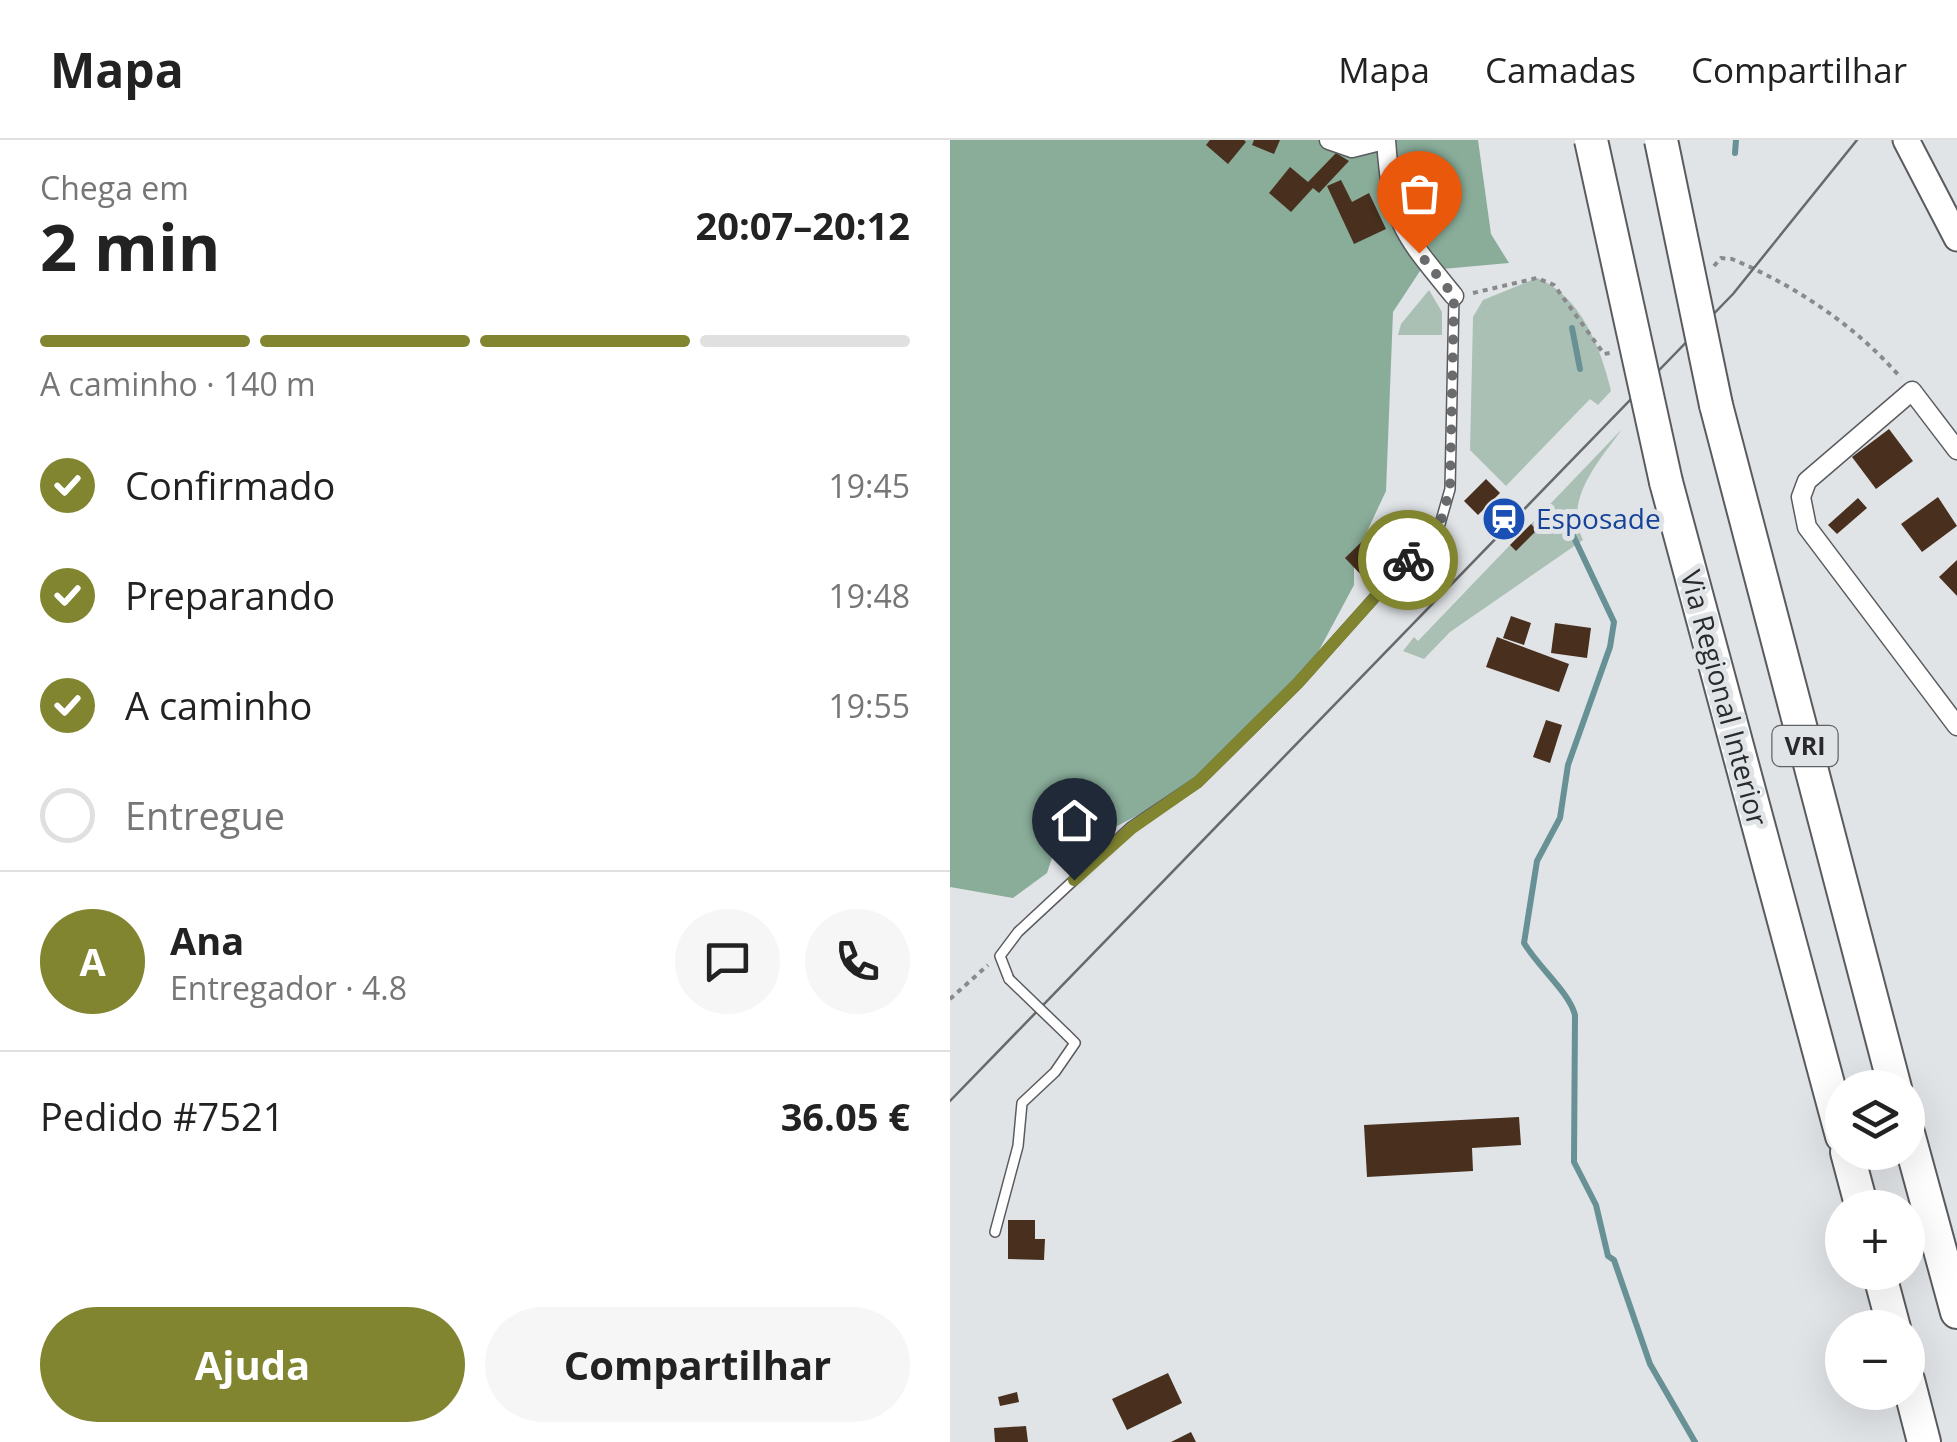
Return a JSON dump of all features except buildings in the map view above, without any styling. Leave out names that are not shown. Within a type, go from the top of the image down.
[{"type":"highway","name":"Via Regional Interior","points":[[1592,140],[1666,482],[1825,1073]]},
{"type":"highway","name":"VRI","points":[[1661,140],[1716,404],[1890,1070]]},
{"type":"highway","points":[[1918,1170],[1957,1312]]},
{"type":"highway","points":[[1916,1410],[1924,1442]]},
{"type":"main road","points":[[1906,140],[1957,238]]},
{"type":"street","points":[[1329,140],[1352,148],[1385,140],[1390,190],[1402,232],[1454,296]]},
{"type":"street","points":[[1957,450],[1912,391],[1807,481],[1802,511],[1808,527],[1957,726]]},
{"type":"lane","points":[[995,1232],[1018,1146],[1022,1103],[1055,1072],[1075,1043],[1009,979],[1000,956],[1018,932],[1132,828],[1198,782],[1298,683],[1440,524],[1450,489],[1454,296]]},
{"type":"path","points":[[950,999],[1000,956]]},
{"type":"green space","points":[[950,140],[1478,140],[1491,234],[1509,263],[1420,271],[1393,312],[1386,491],[1354,559],[1354,585],[1316,656],[1238,749],[1160,804],[1080,845],[1058,840],[1047,873],[1013,898],[950,887]]},
{"type":"green space","points":[[1537,278],[1566,297],[1587,325],[1611,391],[1598,405],[1590,399],[1506,486],[1470,450],[1473,317],[1483,300]]},
{"type":"green space","points":[[1429,290],[1442,312],[1442,335],[1398,335],[1401,324]]},
{"type":"green space","points":[[1622,429],[1594,468],[1580,496],[1578,525],[1583,540],[1450,632],[1424,659],[1403,651],[1414,637],[1418,641],[1510,545],[1537,530],[1531,524]]},
{"type":"waterway","points":[[1735,153],[1736,140]]},
{"type":"waterway","points":[[1572,328],[1580,369]]},
{"type":"waterway","points":[[1570,529],[1614,622],[1610,647],[1568,765],[1560,818],[1537,861],[1524,943],[1572,1006],[1574,1162],[1596,1205],[1608,1256],[1614,1260],[1650,1364],[1695,1442]]},
{"type":"tram line","points":[[950,1101],[1733,294],[1857,140]]},
{"type":"way so far","points":[[1408,560],[1440,524],[1450,489],[1454,296],[1419,253]]},
{"type":"place","name":"Esposade","points":[[1504,519]]},
{"type":"route","points":[[1074,880],[1132,828],[1198,782],[1298,683],[1408,560]]}]
